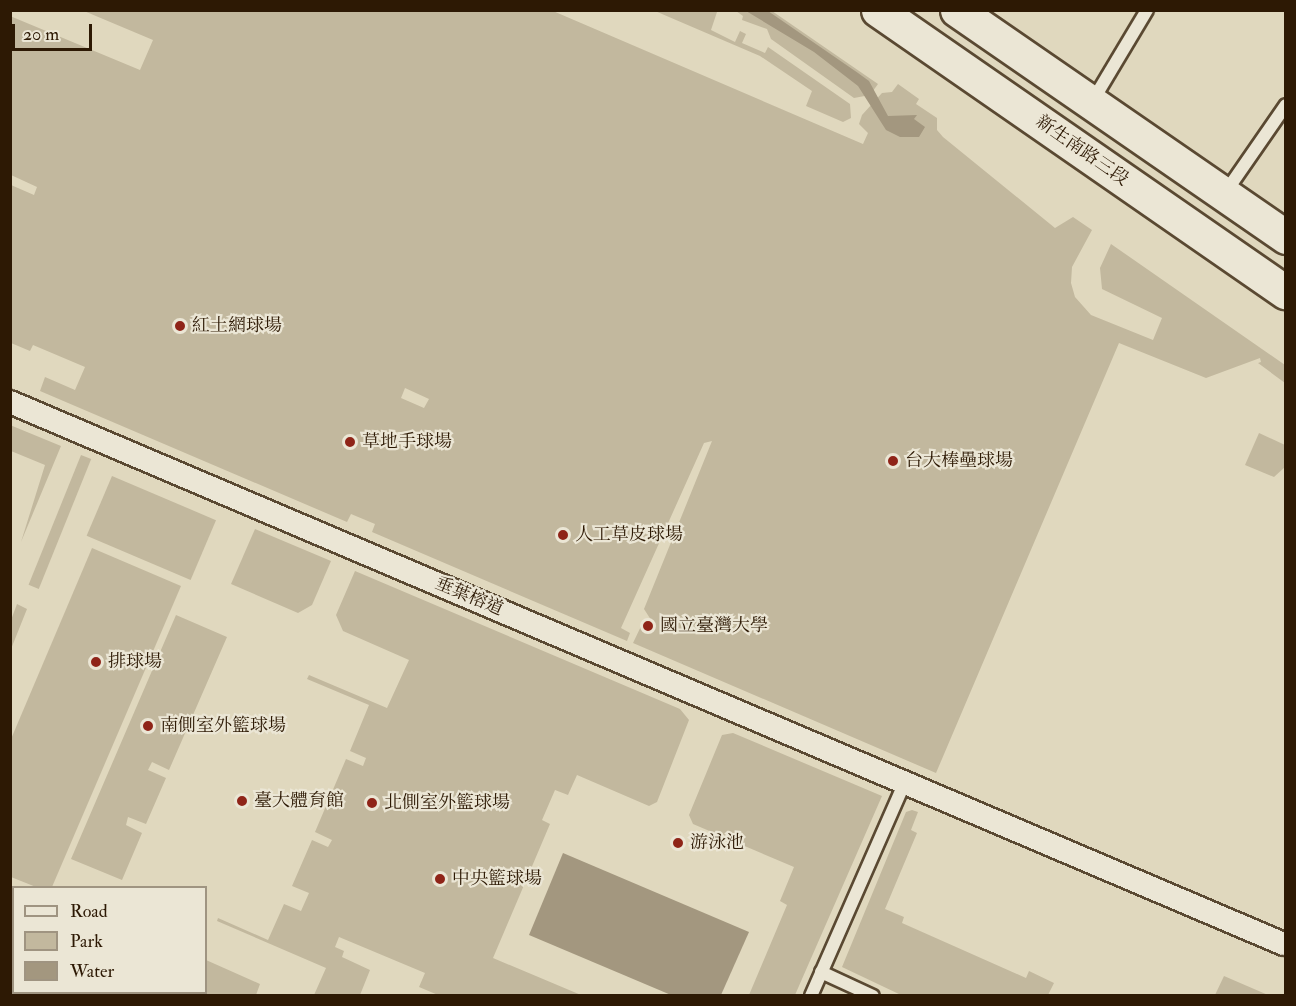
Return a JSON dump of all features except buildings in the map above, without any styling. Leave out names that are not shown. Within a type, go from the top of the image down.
[{"type":"main road","name":"新生南路三段","points":[[878,10],[1286,292]]},
{"type":"main road","points":[[957,10],[1286,237]]},
{"type":"street","name":"垂葉榕道","points":[[10,402],[1284,944]]},
{"type":"lane","points":[[1091,103],[1147,10]]},
{"type":"lane","points":[[1224,195],[1286,105]]},
{"type":"lane","points":[[811,996],[904,782]]},
{"type":"lane","points":[[821,972],[873,996]]},
{"type":"green space","points":[[84,11],[553,11],[863,144],[868,133],[859,124],[862,115],[882,93],[892,92],[898,84],[919,99],[916,104],[937,118],[937,130],[943,137],[1055,228],[1073,217],[1092,230],[1072,267],[1071,283],[1075,297],[1091,315],[1153,340],[1162,318],[1102,289],[1100,268],[1111,244],[1285,365],[1285,383],[1258,363],[1261,362],[1260,358],[1206,378],[1119,343],[936,773],[633,643],[644,620],[653,623],[644,609],[712,441],[704,443],[621,628],[630,633],[627,641],[372,532],[375,524],[351,514],[347,522],[40,391],[45,377],[75,390],[85,367],[33,345],[30,351],[11,343],[11,185],[34,195],[37,187],[11,175],[10,16],[140,70],[153,40]],"holes":[[[405,388],[429,399],[424,408],[401,398]]]},
{"type":"green space","points":[[655,11],[717,12],[711,30],[735,42],[740,31],[746,34],[742,43],[765,53],[768,47],[850,104],[851,118],[843,122],[806,106],[812,91],[760,56]]},
{"type":"green space","points":[[736,11],[772,11],[878,84],[870,95],[854,98],[771,39],[767,29],[742,20],[743,16]]},
{"type":"green space","points":[[10,425],[61,446],[21,542],[45,465],[11,451]]},
{"type":"green space","points":[[1259,433],[1285,445],[1285,467],[1274,477],[1245,465]]},
{"type":"green space","points":[[81,455],[91,459],[39,589],[29,585]]},
{"type":"green space","points":[[112,476],[216,520],[191,580],[87,536]]},
{"type":"green space","points":[[255,529],[331,561],[312,605],[298,613],[231,584]]},
{"type":"green space","name":"排球場","points":[[92,548],[181,586],[52,886],[34,886],[11,877],[11,739]]},
{"type":"green space","points":[[355,571],[680,709],[689,720],[657,802],[649,806],[577,775],[568,795],[555,790],[542,820],[550,824],[493,958],[581,995],[438,995],[419,987],[425,973],[339,937],[335,947],[344,951],[342,957],[370,970],[360,995],[314,995],[326,968],[217,921],[218,918],[268,940],[284,904],[301,911],[309,893],[292,886],[312,840],[328,847],[332,840],[315,832],[346,759],[363,766],[366,758],[350,751],[369,705],[307,679],[309,675],[387,708],[409,660],[343,631],[336,615]]},
{"type":"green space","points":[[17,604],[27,609],[11,649],[11,620]]},
{"type":"green space","name":"南側室外籃球場","points":[[176,615],[227,637],[169,770],[152,762],[148,770],[166,778],[146,824],[128,817],[126,825],[142,833],[122,880],[71,859]]},
{"type":"green space","points":[[733,733],[882,796],[795,995],[749,995],[787,905],[780,901],[794,867],[693,824],[689,815],[722,735]]},
{"type":"green space","points":[[912,810],[918,812],[911,830],[917,833],[885,909],[904,917],[902,923],[1026,978],[1029,971],[1054,983],[1048,995],[901,995],[842,967],[906,812]]},
{"type":"green space","points":[[11,911],[12,994],[14,996],[10,995]]},
{"type":"green space","points":[[207,960],[260,984],[256,995],[23,995],[207,994]]},
{"type":"green space","points":[[1224,976],[1268,995],[1215,995]]},
{"type":"water","points":[[746,11],[768,11],[869,81],[888,116],[917,115],[914,119],[925,127],[919,137],[900,137],[886,130],[858,86],[814,52]]},
{"type":"water","points":[[563,853],[749,932],[721,995],[671,995],[529,935]]},
{"type":"place","name":"紅土網球場","points":[[180,326]]},
{"type":"place","name":"草地手球場","points":[[350,442]]},
{"type":"place","name":"台大棒壘球場","points":[[893,461]]},
{"type":"place","name":"人工草皮球場","points":[[563,535]]},
{"type":"place","name":"國立臺灣大學","points":[[648,626]]},
{"type":"place","name":"排球場","points":[[96,662]]},
{"type":"place","name":"南側室外籃球場","points":[[148,726]]},
{"type":"place","name":"臺大體育館","points":[[242,801]]},
{"type":"place","name":"北側室外籃球場","points":[[372,803]]},
{"type":"place","name":"游泳池","points":[[678,843]]},
{"type":"place","name":"中央籃球場","points":[[440,879]]}]
